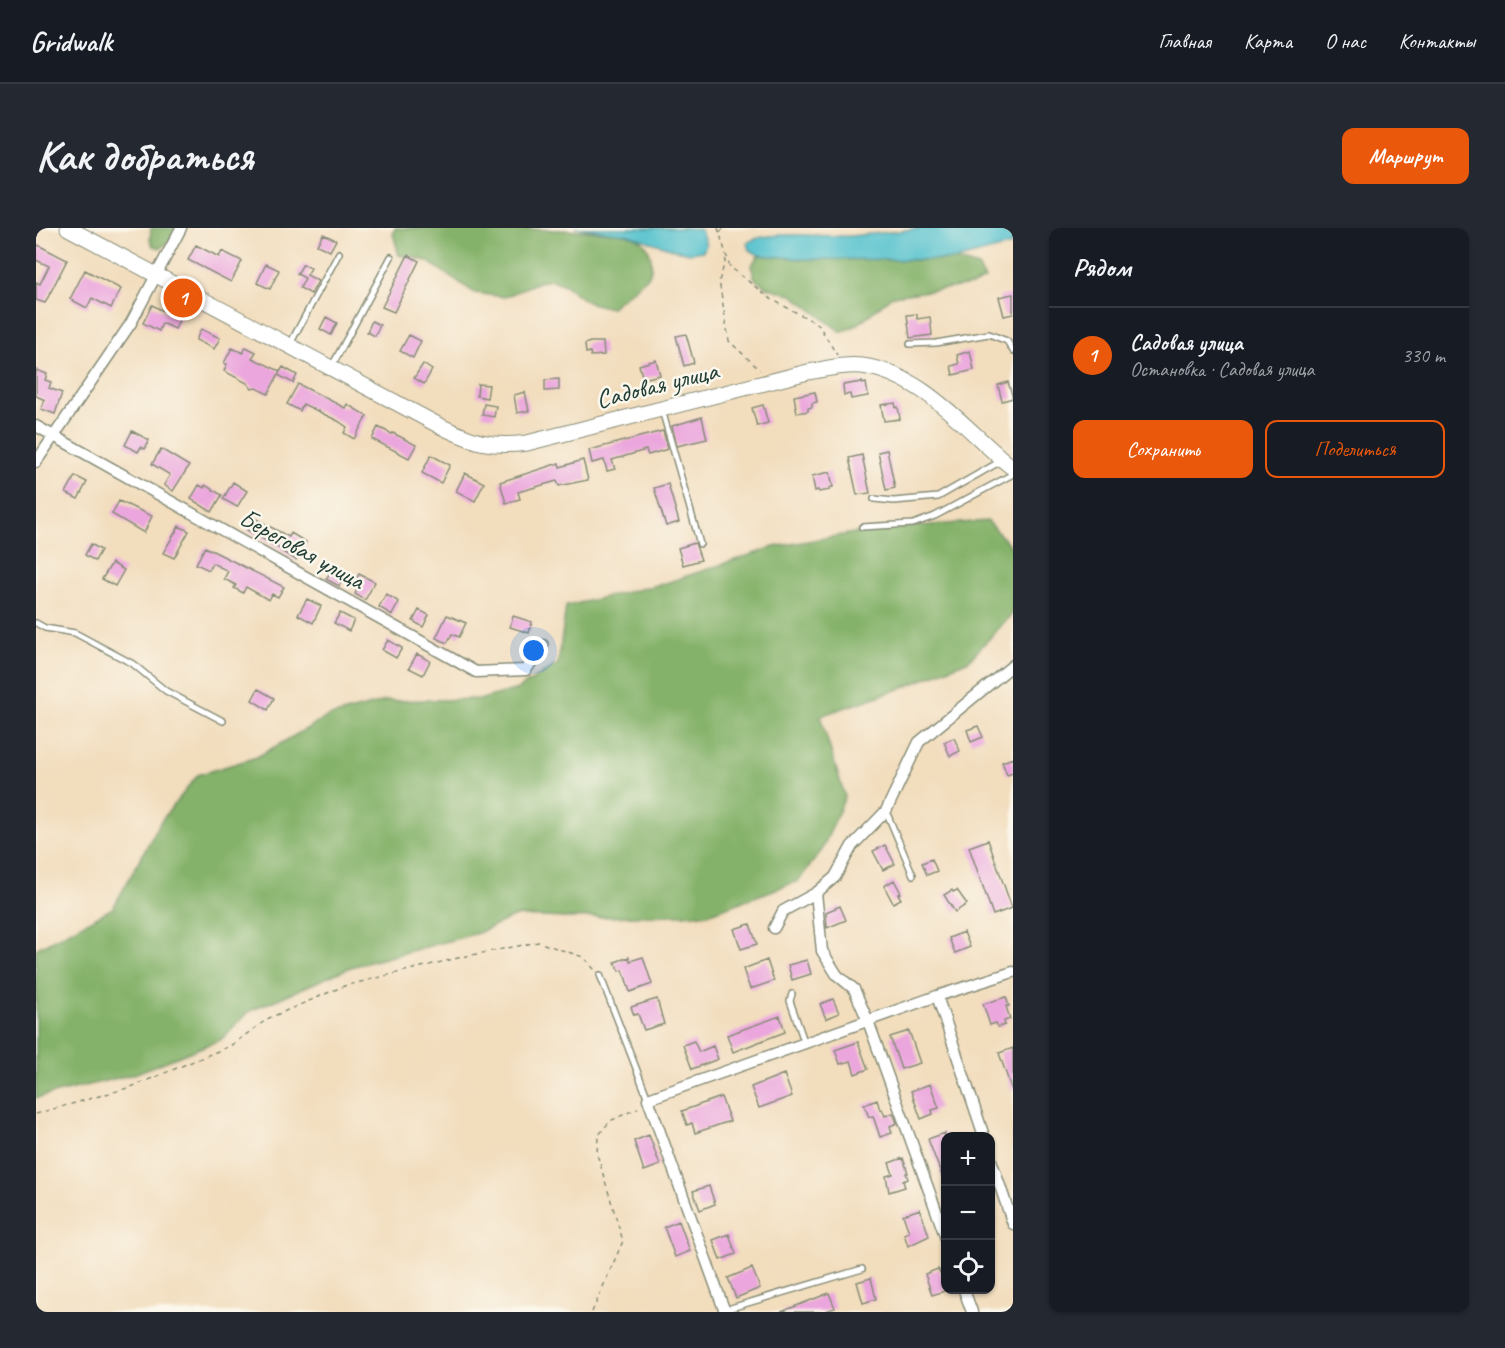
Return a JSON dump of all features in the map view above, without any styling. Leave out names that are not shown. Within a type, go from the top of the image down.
[{"type":"street","name":"Садовая улица","points":[[68,228],[440,426],[487,445],[507,446],[527,443],[808,372],[844,366],[863,366],[906,381],[940,405],[1008,464]]},
{"type":"street","points":[[36,462],[131,323],[181,228]]},
{"type":"street","name":"Береговая улица","points":[[36,426],[476,672],[526,670],[543,645]]},
{"type":"street","points":[[774,928],[783,911],[816,893],[835,877],[852,846],[886,811],[919,742],[1013,665]]},
{"type":"street","points":[[816,893],[822,951],[837,975],[854,989],[868,1021],[941,1228]]},
{"type":"street","points":[[724,1311],[649,1101],[937,996],[1013,973]]},
{"type":"street","points":[[937,996],[982,1132]]},
{"type":"street","points":[[995,1172],[1013,1224]]},
{"type":"street","points":[[965,1294],[972,1312]]},
{"type":"lane","points":[[289,346],[339,253]]},
{"type":"lane","points":[[331,368],[391,257]]},
{"type":"lane","points":[[910,344],[936,343],[989,334],[1007,341],[1013,351]]},
{"type":"lane","points":[[661,409],[700,544]]},
{"type":"lane","points":[[874,499],[894,501],[938,497],[1008,464]]},
{"type":"lane","points":[[862,527],[913,524],[935,516],[1013,474]]},
{"type":"lane","points":[[36,624],[45,628],[75,633],[133,664],[166,691],[223,721]]},
{"type":"lane","points":[[886,811],[914,875]]},
{"type":"lane","points":[[600,975],[649,1101]]},
{"type":"lane","points":[[792,994],[790,1001],[804,1044]]},
{"type":"lane","points":[[724,1311],[862,1269]]},
{"type":"path","points":[[718,228],[730,267],[771,299],[818,324],[844,366]]},
{"type":"path","points":[[720,233],[724,228]]},
{"type":"path","points":[[726,260],[719,281],[729,341],[771,381]]},
{"type":"path","points":[[36,1114],[131,1087],[230,1046],[268,1018],[355,983],[462,957],[538,942],[583,957],[600,975]]},
{"type":"path","points":[[592,1312],[623,1241],[597,1154],[598,1136],[610,1120],[649,1101]]},
{"type":"green space","points":[[151,228],[178,228],[171,241],[160,248],[153,246],[150,240]]},
{"type":"green space","points":[[395,228],[522,229],[624,234],[639,239],[646,246],[651,261],[650,271],[649,276],[610,308],[587,302],[565,285],[552,280],[538,282],[505,297],[475,293],[427,261],[399,255],[393,234]]},
{"type":"green space","points":[[759,255],[804,259],[955,260],[978,267],[985,279],[973,285],[892,296],[857,325],[841,332],[792,295],[766,287],[755,279],[751,266]]},
{"type":"green space","points":[[988,521],[1013,549],[1013,613],[969,660],[905,687],[820,716],[845,797],[822,850],[798,881],[708,914],[567,918],[515,916],[478,933],[351,967],[248,1012],[222,1039],[134,1074],[36,1098],[36,949],[113,908],[161,821],[198,775],[257,757],[327,717],[386,701],[482,699],[518,689],[558,664],[566,606],[666,583],[774,547],[877,529]]},
{"type":"water","points":[[575,228],[688,228],[701,230],[706,245],[703,251],[690,253],[626,234]]},
{"type":"water","points":[[923,228],[1013,228],[1013,245],[955,260],[804,259],[759,255],[749,250],[747,243],[768,236],[848,236]]},
{"type":"building","points":[[323,234],[336,240],[330,251],[317,245]]},
{"type":"building","points":[[36,244],[67,260],[45,303],[36,300],[36,282],[40,284],[49,266],[36,260]]},
{"type":"building","points":[[196,245],[219,257],[222,251],[242,261],[231,282],[188,260]]},
{"type":"building","points":[[408,255],[419,261],[394,312],[382,307]]},
{"type":"building","points":[[266,264],[279,270],[270,289],[257,283]]},
{"type":"building","points":[[303,264],[311,268],[307,275],[318,281],[311,294],[300,288],[305,278],[297,274]]},
{"type":"building","points":[[85,270],[121,289],[111,308],[92,298],[87,308],[70,299]]},
{"type":"building","points":[[1013,294],[1013,314],[1004,316],[999,297]]},
{"type":"building","points":[[152,305],[167,313],[170,306],[183,312],[175,329],[162,323],[159,331],[143,323]]},
{"type":"building","points":[[917,314],[917,319],[930,317],[932,335],[910,338],[907,315]]},
{"type":"building","points":[[326,317],[337,323],[331,335],[320,329]]},
{"type":"building","points":[[372,321],[380,325],[375,336],[367,332]]},
{"type":"building","points":[[201,329],[220,338],[214,349],[196,340]]},
{"type":"building","points":[[686,334],[694,363],[684,366],[676,336]]},
{"type":"building","points":[[409,335],[421,341],[413,358],[400,351]]},
{"type":"building","points":[[603,342],[604,355],[591,356],[590,352],[586,353],[585,344]]},
{"type":"building","points":[[246,347],[256,352],[252,358],[280,371],[268,394],[256,388],[252,389],[247,383],[224,371],[227,364],[224,363],[232,348],[243,353]]},
{"type":"building","points":[[970,351],[974,370],[953,375],[951,366],[959,364],[957,355]]},
{"type":"building","points":[[656,360],[660,375],[643,379],[639,365]]},
{"type":"building","points":[[423,364],[432,370],[424,384],[414,378]]},
{"type":"building","points":[[283,367],[297,375],[293,383],[278,375]]},
{"type":"building","points":[[36,370],[47,374],[45,380],[51,382],[49,388],[62,393],[55,414],[41,409],[45,400],[36,396]]},
{"type":"building","points":[[559,379],[559,390],[545,391],[545,380]]},
{"type":"building","points":[[862,382],[862,384],[866,383],[868,396],[851,399],[850,394],[844,395],[843,385]]},
{"type":"building","points":[[1008,382],[1013,398],[1002,401],[998,385]]},
{"type":"building","points":[[298,384],[345,408],[347,404],[367,416],[354,439],[344,433],[347,427],[338,421],[303,404],[300,411],[287,404]]},
{"type":"building","points":[[478,384],[489,385],[487,398],[477,396]]},
{"type":"building","points":[[525,392],[529,411],[517,413],[514,395]]},
{"type":"building","points":[[815,392],[817,402],[812,403],[808,411],[797,413],[794,396]]},
{"type":"building","points":[[895,403],[900,419],[884,421],[881,405]]},
{"type":"building","points":[[484,404],[496,406],[494,417],[482,415]]},
{"type":"building","points":[[763,405],[768,423],[757,426],[752,408]]},
{"type":"building","points":[[702,417],[707,439],[677,446],[672,426]]},
{"type":"building","points":[[378,427],[416,445],[409,458],[372,439]]},
{"type":"building","points":[[132,431],[149,440],[145,449],[141,447],[138,452],[125,445]]},
{"type":"building","points":[[663,431],[668,449],[648,455],[646,450],[612,460],[615,469],[607,471],[604,460],[592,463],[589,450]]},
{"type":"building","points":[[161,449],[189,466],[173,491],[164,485],[170,475],[152,464]]},
{"type":"building","points":[[887,450],[895,488],[886,490],[878,452]]},
{"type":"building","points":[[431,455],[450,465],[441,483],[422,473]]},
{"type":"building","points":[[862,455],[870,493],[857,495],[849,458]]},
{"type":"building","points":[[583,460],[588,480],[559,486],[557,481],[518,492],[520,499],[506,503],[500,482],[559,463],[560,467]]},
{"type":"building","points":[[830,472],[833,487],[829,488],[830,490],[815,491],[812,476]]},
{"type":"building","points":[[465,473],[484,483],[475,501],[456,491]]},
{"type":"building","points":[[75,476],[87,482],[78,499],[66,493]]},
{"type":"building","points":[[233,482],[247,491],[237,507],[223,499]]},
{"type":"building","points":[[668,484],[679,522],[666,526],[654,488]]},
{"type":"building","points":[[199,485],[204,488],[205,485],[222,495],[212,512],[191,499]]},
{"type":"building","points":[[119,501],[152,516],[144,533],[112,514]]},
{"type":"building","points":[[254,518],[289,537],[291,533],[306,542],[296,560],[247,530]]},
{"type":"building","points":[[179,526],[189,531],[174,558],[163,553]]},
{"type":"building","points":[[695,543],[701,560],[683,565],[678,548]]},
{"type":"building","points":[[91,544],[101,550],[95,561],[85,555]]},
{"type":"building","points":[[205,547],[284,587],[278,597],[272,594],[269,600],[246,587],[243,593],[234,588],[236,585],[224,579],[228,571],[212,563],[209,570],[196,564]]},
{"type":"building","points":[[112,563],[124,570],[115,586],[102,579]]},
{"type":"building","points":[[333,568],[345,575],[339,586],[326,579]]},
{"type":"building","points":[[359,574],[375,582],[365,600],[355,594],[358,588],[353,585]]},
{"type":"building","points":[[386,594],[399,602],[392,615],[379,607]]},
{"type":"building","points":[[307,599],[321,606],[313,623],[298,615]]},
{"type":"building","points":[[419,610],[429,615],[423,627],[413,621]]},
{"type":"building","points":[[340,613],[354,620],[349,631],[334,623]]},
{"type":"building","points":[[447,615],[466,623],[459,637],[452,634],[447,643],[436,638]]},
{"type":"building","points":[[513,616],[532,622],[529,633],[510,627]]},
{"type":"building","points":[[388,640],[402,648],[396,658],[382,650]]},
{"type":"building","points":[[417,654],[430,661],[423,675],[409,668]]},
{"type":"building","points":[[258,689],[274,698],[268,710],[252,700]]},
{"type":"building","points":[[978,726],[983,737],[971,742],[967,730]]},
{"type":"building","points":[[954,738],[960,751],[950,756],[944,742]]},
{"type":"building","points":[[1013,758],[1013,773],[1007,775],[1002,762]]},
{"type":"building","points":[[988,840],[1012,908],[993,915],[969,847]]},
{"type":"building","points":[[885,845],[895,864],[883,870],[873,851]]},
{"type":"building","points":[[932,859],[937,871],[927,875],[922,863]]},
{"type":"building","points":[[894,880],[901,893],[898,894],[901,899],[893,903],[884,886]]},
{"type":"building","points":[[952,890],[953,892],[957,890],[967,904],[955,912],[944,895]]},
{"type":"building","points":[[840,906],[846,920],[827,928],[826,912]]},
{"type":"building","points":[[750,924],[757,944],[741,949],[734,929]]},
{"type":"building","points":[[964,932],[970,947],[955,953],[949,938]]},
{"type":"building","points":[[629,957],[630,961],[643,957],[652,984],[630,992],[623,970],[619,971],[615,962]]},
{"type":"building","points":[[767,960],[774,981],[750,989],[743,969]]},
{"type":"building","points":[[807,960],[811,974],[792,980],[788,965]]},
{"type":"building","points":[[1006,997],[1010,1019],[1004,1021],[1005,1025],[998,1027],[996,1023],[990,1025],[983,1004]]},
{"type":"building","points":[[657,999],[664,1024],[644,1030],[638,1014],[634,1015],[631,1007]]},
{"type":"building","points":[[833,999],[839,1013],[826,1019],[820,1004]]},
{"type":"building","points":[[780,1016],[785,1032],[733,1052],[727,1035]]},
{"type":"building","points":[[909,1031],[920,1063],[901,1069],[890,1037]]},
{"type":"building","points":[[694,1041],[699,1052],[713,1046],[718,1059],[692,1069],[683,1045]]},
{"type":"building","points":[[858,1042],[868,1069],[855,1074],[851,1061],[840,1064],[835,1050]]},
{"type":"building","points":[[1013,1048],[1013,1091],[1012,1091],[999,1053]]},
{"type":"building","points":[[784,1074],[792,1096],[759,1108],[751,1087]]},
{"type":"building","points":[[930,1084],[939,1108],[932,1110],[933,1114],[921,1119],[911,1091]]},
{"type":"building","points":[[721,1097],[730,1121],[695,1133],[692,1123],[687,1125],[682,1111]]},
{"type":"building","points":[[877,1100],[885,1116],[893,1113],[897,1123],[890,1126],[892,1133],[880,1137],[873,1116],[869,1117],[864,1105]]},
{"type":"building","points":[[941,1134],[941,1173],[928,1139]]},
{"type":"building","points":[[649,1135],[660,1165],[644,1171],[634,1141]]},
{"type":"building","points":[[903,1158],[908,1173],[906,1173],[908,1179],[903,1181],[905,1187],[889,1192],[886,1176],[893,1174],[889,1163]]},
{"type":"building","points":[[709,1186],[715,1204],[700,1210],[693,1191]]},
{"type":"building","points":[[920,1209],[929,1236],[908,1246],[904,1234],[909,1232],[903,1215]]},
{"type":"building","points":[[679,1221],[690,1251],[675,1257],[664,1227]]},
{"type":"building","points":[[729,1234],[736,1254],[720,1260],[713,1240]]},
{"type":"building","points":[[752,1268],[760,1288],[736,1298],[728,1278]]},
{"type":"building","points":[[938,1269],[941,1275],[941,1292],[932,1295],[925,1274]]},
{"type":"building","points":[[871,1278],[876,1299],[863,1303],[857,1282]]},
{"type":"building","points":[[829,1293],[835,1308],[823,1312],[781,1312]]},
{"type":"place","name":"Садовая улица","points":[[183,298]]}]
